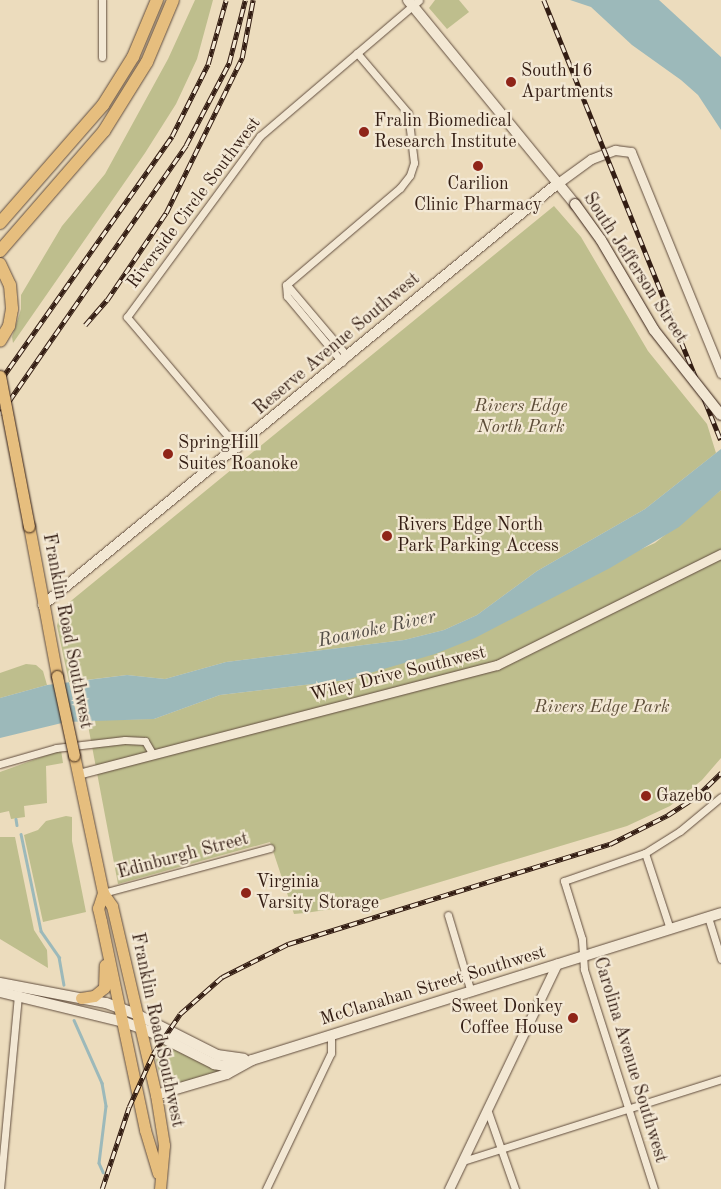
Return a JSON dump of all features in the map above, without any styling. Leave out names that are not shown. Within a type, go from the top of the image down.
[{"type":"highway","points":[[0,222],[103,105],[133,57],[157,0]]},
{"type":"highway","points":[[0,251],[104,132],[147,62],[173,0]]},
{"type":"highway","points":[[0,264],[10,285],[12,309],[8,326],[0,341]]},
{"type":"main road","name":"South Jefferson Street","points":[[413,2],[575,204],[601,240],[654,330],[721,415]]},
{"type":"main road","name":"Reserve Avenue Southwest","points":[[43,605],[238,448],[558,183]]},
{"type":"main road","name":"Franklin Road Southwest","points":[[0,376],[57,676],[103,893],[112,906],[156,1095],[164,1145],[160,1183]]},
{"type":"main road","name":"Franklin Road Southwest","points":[[103,893],[98,908],[124,1022],[145,1130],[160,1183]]},
{"type":"main road","name":"McClanahan Street Southwest","points":[[156,1095],[227,1074],[252,1060],[721,913]]},
{"type":"main road","points":[[81,998],[98,994],[106,982],[101,920]]},
{"type":"main road","points":[[0,983],[18,991],[140,1028],[214,1064],[224,1066],[252,1060]]},
{"type":"main road","points":[[0,992],[18,991],[81,998],[136,1014],[217,1054],[252,1060]]},
{"type":"street","points":[[102,0],[102,57]]},
{"type":"street","name":"Riverside Circle Southwest","points":[[238,448],[128,317],[260,136],[413,2]]},
{"type":"street","points":[[345,359],[286,285],[400,188],[410,175],[414,163],[408,113],[357,53]]},
{"type":"street","points":[[558,183],[599,156],[615,150],[631,152],[721,373]]},
{"type":"street","name":"Wiley Drive Southwest","points":[[78,774],[152,753],[497,665],[721,554]]},
{"type":"street","points":[[0,764],[56,748],[125,740],[145,741],[152,753]]},
{"type":"street","points":[[670,929],[645,853],[688,825],[721,797]]},
{"type":"street","name":"Edinburgh Street","points":[[103,893],[270,848]]},
{"type":"street","name":"Carolina Avenue Southwest","points":[[645,853],[564,881],[582,939],[583,956],[654,1189]]},
{"type":"street","points":[[448,914],[471,992]]},
{"type":"street","points":[[708,917],[721,959]]},
{"type":"street","points":[[449,1189],[557,964]]},
{"type":"street","points":[[0,1189],[18,991]]},
{"type":"street","points":[[266,1189],[331,1053],[331,1035]]},
{"type":"street","points":[[463,1161],[721,1079]]},
{"type":"street","points":[[488,1109],[514,1189]]},
{"type":"green space","points":[[195,0],[213,0],[197,59],[176,104],[145,153],[13,343],[12,337],[21,309],[21,295],[62,226],[105,174],[168,59]]},
{"type":"green space","points":[[435,0],[459,0],[469,12],[447,29],[429,8]]},
{"type":"green space","name":"Rivers Edge North Park","points":[[554,206],[581,237],[648,351],[707,424],[716,453],[645,509],[537,571],[477,615],[444,630],[404,640],[226,662],[165,679],[127,675],[69,682],[57,626],[61,609]]},
{"type":"green space","name":"Rivers Edge Park","points":[[721,490],[721,758],[702,780],[670,806],[627,826],[367,904],[305,913],[294,914],[270,842],[118,884],[87,720],[154,719],[220,695],[346,680],[655,543]]},
{"type":"green space","points":[[26,664],[36,665],[43,671],[47,685],[0,698],[0,673]]},
{"type":"green space","points":[[61,750],[63,763],[46,766],[47,803],[24,806],[25,817],[11,819],[9,811],[0,813],[0,772]]},
{"type":"green space","points":[[66,816],[72,817],[72,841],[86,912],[43,922],[24,835],[38,830],[46,821]]},
{"type":"green space","points":[[0,837],[15,837],[34,930],[47,950],[48,968],[0,939]]},
{"type":"green space","points":[[165,1045],[219,1071],[163,1088],[156,1060]]},
{"type":"water","points":[[570,0],[659,0],[721,57],[721,130],[698,95],[681,80],[632,45],[591,7]]},
{"type":"water","points":[[721,449],[721,490],[679,527],[610,568],[475,638],[435,654],[346,680],[220,695],[154,719],[66,722],[0,738],[0,698],[47,685],[127,675],[165,679],[226,662],[404,640],[444,630],[477,615],[537,571],[645,509]]},
{"type":"pier","points":[[76,681],[85,717],[77,717],[69,682]]},
{"type":"waterway","points":[[16,819],[17,825]]},
{"type":"waterway","points":[[21,834],[41,931],[59,957],[64,985]]},
{"type":"waterway","points":[[74,1020],[102,1083],[106,1106],[99,1163],[103,1172]]},
{"type":"railway","points":[[0,381],[172,136],[208,64],[226,0]]},
{"type":"railway","points":[[0,414],[186,145],[229,63],[245,0]]},
{"type":"railway","points":[[85,325],[107,300],[166,213],[242,58],[253,0]]},
{"type":"railway","points":[[544,0],[721,440]]},
{"type":"railway","points":[[102,1189],[129,1107],[153,1054],[180,1014],[222,977],[288,944],[610,844],[668,815],[696,797],[721,773]]},
{"type":"place","name":"South 16 Apartments","points":[[511,82]]},
{"type":"place","name":"Fralin Biomedical Research Institute","points":[[364,132]]},
{"type":"place","name":"Carilion Clinic Pharmacy","points":[[478,166]]},
{"type":"place","name":"SpringHill Suites Roanoke","points":[[168,454]]},
{"type":"place","name":"Rivers Edge North Park Parking Access","points":[[387,536]]},
{"type":"place","name":"Gazebo","points":[[646,796]]},
{"type":"place","name":"Virginia Varsity Storage","points":[[246,893]]},
{"type":"place","name":"Sweet Donkey Coffee House","points":[[573,1018]]},
{"type":"water label","name":"Roanoke River","points":[[377,630]]}]
